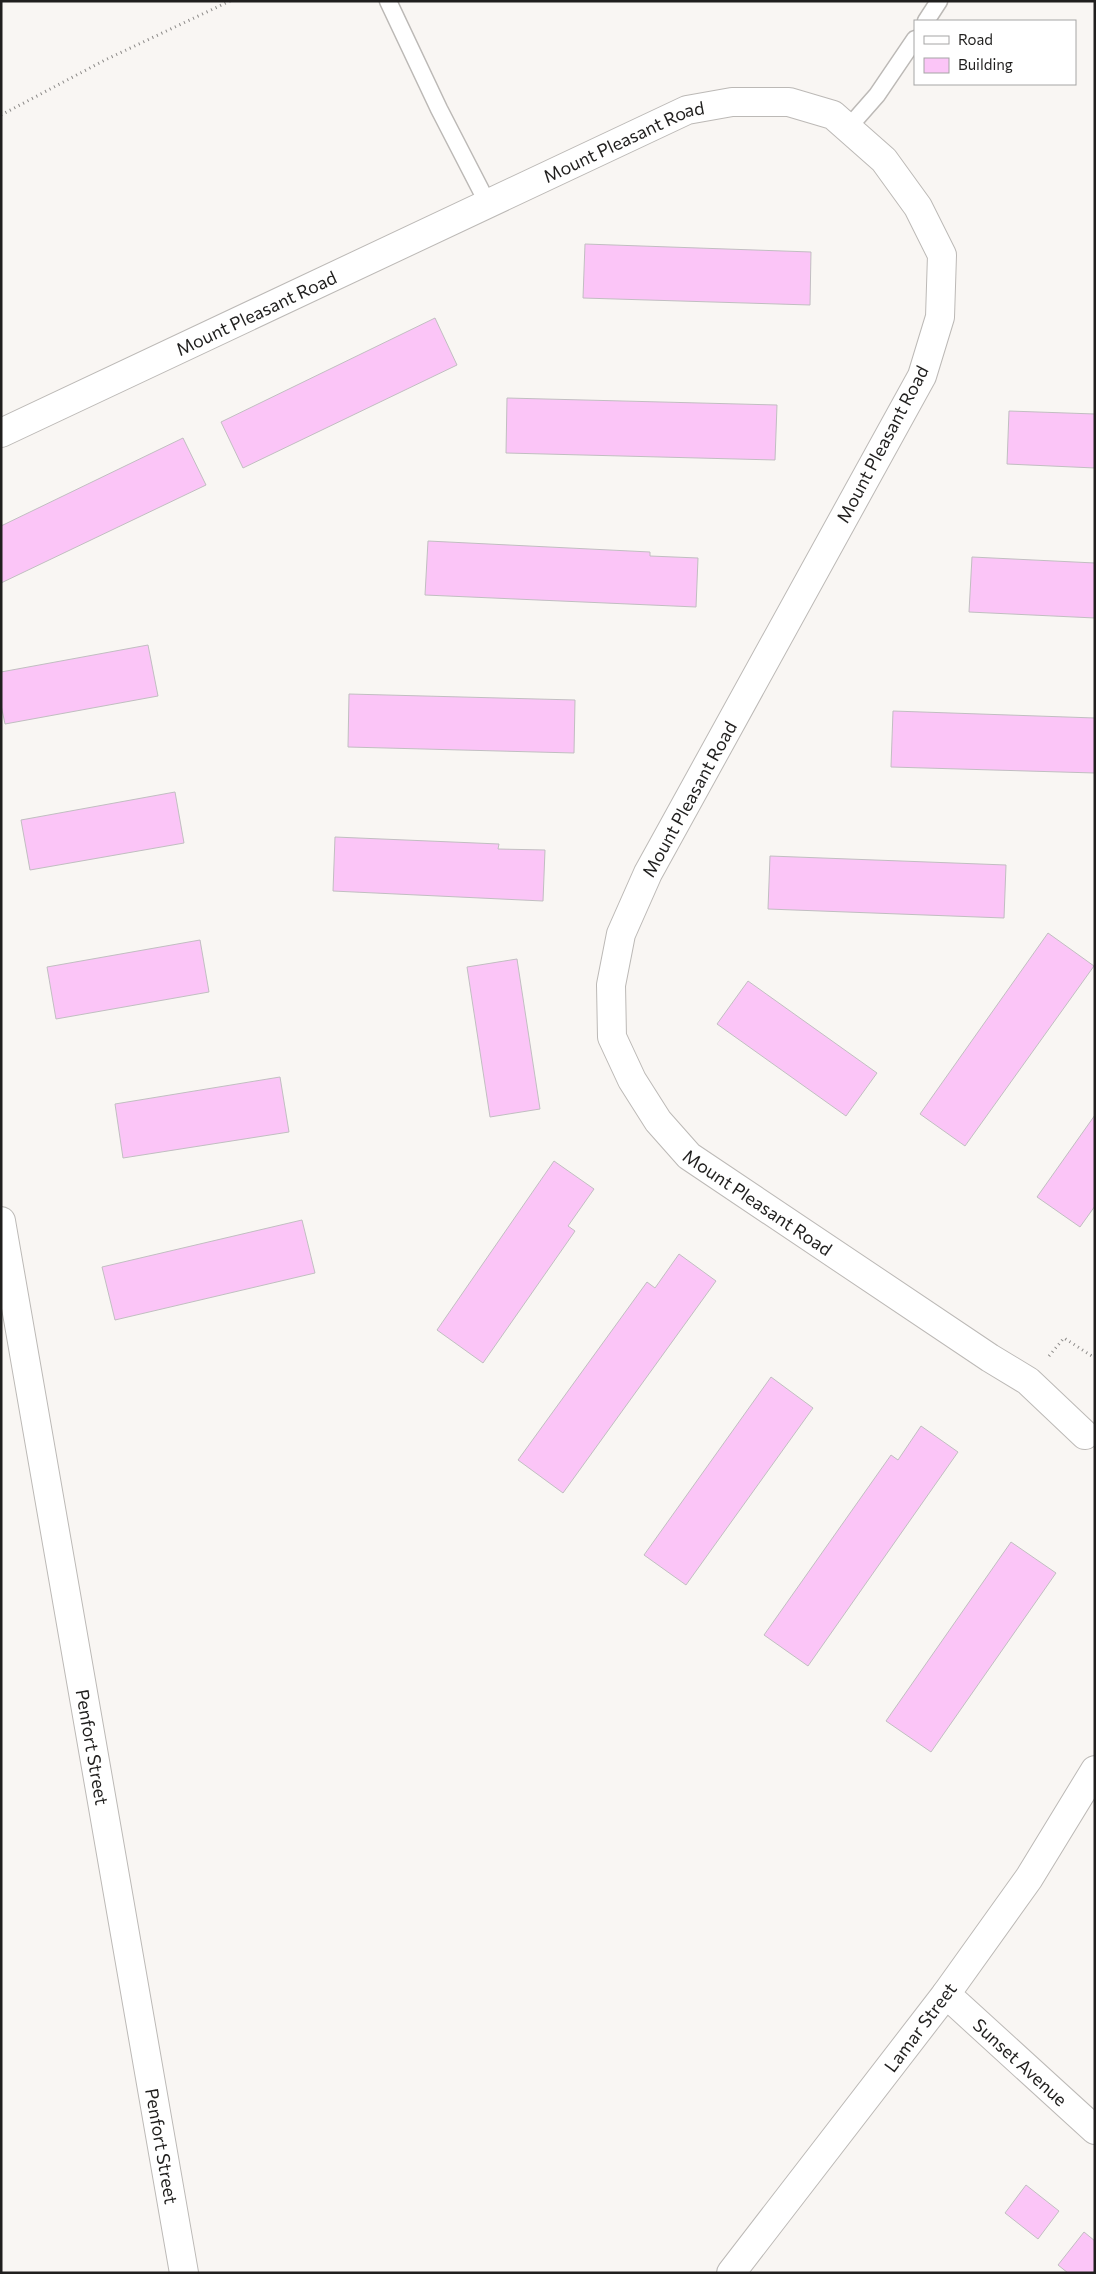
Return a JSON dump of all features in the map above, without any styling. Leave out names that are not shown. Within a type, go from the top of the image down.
[{"type":"street","name":"Mount Pleasant Road","points":[[1,433],[687,110],[732,102],[789,102],[833,115],[884,160],[918,207],[942,255],[940,317],[922,376],[648,873],[621,934],[611,985],[612,1037],[632,1080],[658,1121],[689,1156],[990,1358],[1028,1381],[1085,1435]]},
{"type":"street","name":"Penfort Street","points":[[1,1221],[184,2273]]},
{"type":"street","name":"Lamar Street","points":[[731,2273],[946,1994],[1029,1878],[1095,1770]]},
{"type":"street","name":"Sunset Avenue","points":[[946,1994],[1095,2130]]},
{"type":"lane","points":[[388,1],[439,109],[488,204]]},
{"type":"lane","points":[[927,20],[939,1]]},
{"type":"lane","points":[[848,128],[877,95],[914,40]]},
{"type":"path","points":[[1,115],[105,60],[230,1]]},
{"type":"path","points":[[1028,1381],[1064,1338],[1095,1358]]},
{"type":"building","points":[[585,244],[811,252],[810,305],[583,298]]},
{"type":"building","points":[[435,318],[457,365],[243,468],[221,422]]},
{"type":"building","points":[[507,398],[777,405],[775,460],[506,453]]},
{"type":"building","points":[[1009,411],[1095,414],[1095,468],[1007,464]]},
{"type":"building","points":[[183,438],[206,485],[1,583],[1,526]]},
{"type":"building","points":[[428,541],[650,552],[650,556],[698,558],[696,607],[425,595]]},
{"type":"building","points":[[972,557],[1095,563],[1095,618],[969,612]]},
{"type":"building","points":[[148,645],[158,696],[5,724],[1,705],[1,672]]},
{"type":"building","points":[[349,694],[575,700],[574,753],[348,747]]},
{"type":"building","points":[[893,711],[1095,718],[1095,773],[891,767]]},
{"type":"building","points":[[175,792],[184,843],[30,870],[21,820]]},
{"type":"building","points":[[335,837],[499,844],[498,849],[545,850],[543,901],[333,891]]},
{"type":"building","points":[[770,856],[1006,865],[1004,918],[768,909]]},
{"type":"building","points":[[1048,933],[1094,966],[965,1146],[920,1114]]},
{"type":"building","points":[[200,940],[209,992],[56,1019],[47,967]]},
{"type":"building","points":[[517,959],[540,1109],[490,1117],[467,967]]},
{"type":"building","points":[[748,981],[877,1073],[846,1116],[717,1024]]},
{"type":"building","points":[[280,1077],[289,1132],[123,1158],[115,1104]]},
{"type":"building","points":[[1095,1115],[1095,1206],[1080,1227],[1037,1197]]},
{"type":"building","points":[[554,1161],[594,1189],[568,1226],[575,1231],[483,1363],[437,1330]]},
{"type":"building","points":[[302,1220],[315,1273],[115,1320],[102,1267]]},
{"type":"building","points":[[679,1254],[716,1281],[563,1493],[518,1460],[647,1282],[655,1288]]},
{"type":"building","points":[[771,1377],[813,1408],[686,1585],[644,1555]]},
{"type":"building","points":[[921,1426],[958,1452],[808,1666],[764,1635],[891,1455],[898,1460]]},
{"type":"building","points":[[1011,1542],[1056,1573],[931,1752],[886,1721]]},
{"type":"building","points":[[1026,2185],[1059,2211],[1038,2239],[1005,2213]]},
{"type":"building","points":[[1084,2232],[1095,2241],[1095,2273],[1068,2273],[1058,2265]]}]
